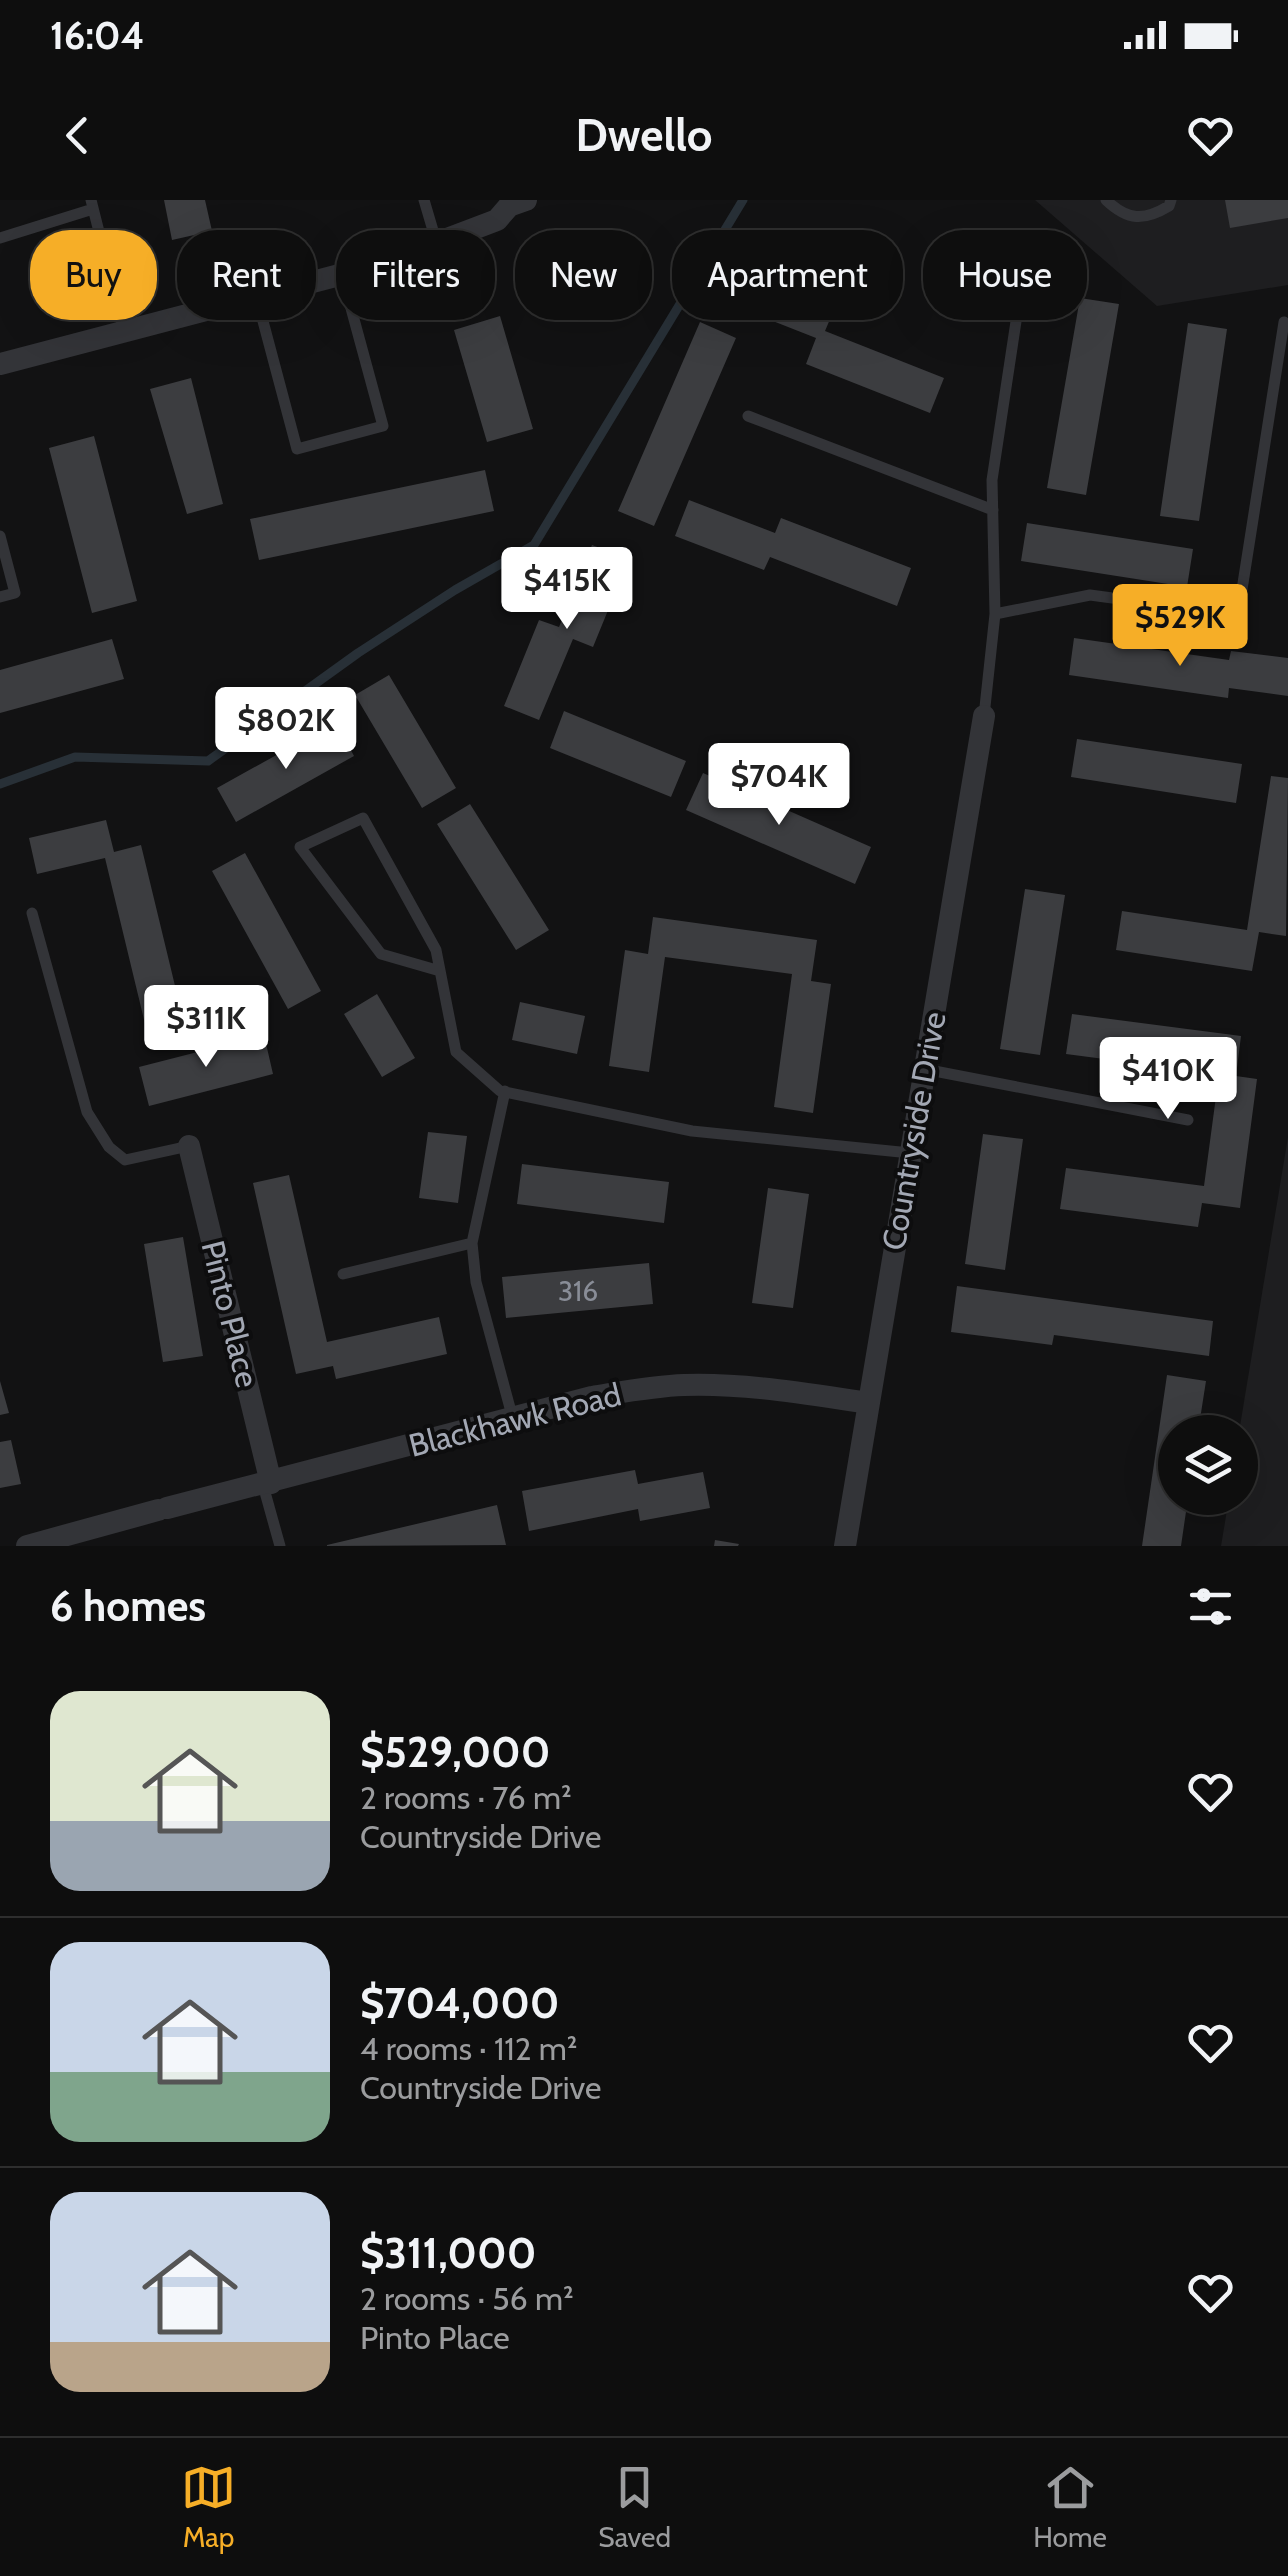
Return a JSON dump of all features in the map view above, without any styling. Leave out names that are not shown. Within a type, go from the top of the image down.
[{"type":"street","points":[[473,230],[498,220],[514,202]]},
{"type":"street","points":[[0,364],[177,316]]},
{"type":"street","name":"Countryside Drive","points":[[846,1546],[984,716]]},
{"type":"street","name":"Pinto Place","points":[[189,1146],[267,1484]]},
{"type":"street","name":"Blackhawk Road","points":[[27,1546],[592,1398],[682,1385],[770,1388],[868,1403]]},
{"type":"lane","points":[[424,200],[434,230]]},
{"type":"lane","points":[[1106,200],[1129,218],[1149,218],[1169,206],[1170,200]]},
{"type":"lane","points":[[0,238],[92,204],[124,330]]},
{"type":"lane","points":[[263,320],[297,449],[382,426],[354,320]]},
{"type":"lane","points":[[984,716],[995,614],[992,480],[1016,320]]},
{"type":"lane","points":[[995,614],[1090,595],[1238,615],[1284,322]]},
{"type":"lane","points":[[748,416],[993,510]]},
{"type":"lane","points":[[0,536],[15,593],[0,597]]},
{"type":"lane","points":[[440,970],[381,954],[300,847],[363,818],[436,950],[440,970],[456,1052],[505,1092],[692,1131],[910,1153]]},
{"type":"lane","points":[[32,914],[87,1112],[108,1147],[126,1160],[189,1146]]},
{"type":"lane","points":[[924,1069],[1188,1120]]},
{"type":"lane","points":[[505,1092],[472,1243],[476,1282],[513,1418]]},
{"type":"lane","points":[[343,1274],[472,1243]]},
{"type":"lane","points":[[267,1484],[280,1546]]},
{"type":"shaded area","points":[[1035,200],[1288,200],[1288,285],[1157,306],[1087,245],[1087,230],[1070,230]]},
{"type":"shaded area","points":[[1288,1137],[1288,1546],[1221,1546],[1226,1515],[1258,1515],[1258,1415],[1242,1415]]},
{"type":"building","points":[[164,200],[205,200],[212,230],[177,230],[177,239],[172,240]]},
{"type":"building","points":[[1225,200],[1288,200],[1288,218],[1230,228]]},
{"type":"building","points":[[1087,299],[1119,304],[1086,495],[1047,488],[1076,320],[1087,320]]},
{"type":"building","points":[[500,316],[533,429],[487,442],[454,330]]},
{"type":"building","points":[[770,320],[830,320],[825,331],[944,378],[930,413],[806,364],[816,338]]},
{"type":"building","points":[[700,322],[736,338],[654,526],[618,511]]},
{"type":"building","points":[[1188,323],[1227,329],[1199,521],[1160,516]]},
{"type":"building","points":[[191,378],[223,504],[187,514],[150,389]]},
{"type":"building","points":[[94,436],[137,601],[92,613],[49,448]]},
{"type":"building","points":[[485,470],[494,511],[259,560],[250,519]]},
{"type":"building","points":[[689,500],[775,533],[781,518],[911,568],[897,606],[770,557],[764,570],[675,536]]},
{"type":"building","points":[[1027,523],[1193,549],[1187,587],[1021,561]]},
{"type":"building","points":[[592,545],[629,559],[593,647],[573,639],[539,720],[504,706],[539,620],[559,627]]},
{"type":"building","points":[[1074,638],[1229,660],[1231,651],[1288,658],[1288,696],[1229,688],[1228,698],[1069,675]]},
{"type":"building","points":[[112,639],[124,679],[0,713],[0,670]]},
{"type":"building","points":[[389,675],[456,788],[422,808],[355,695]]},
{"type":"building","points":[[564,711],[686,761],[671,797],[550,748]]},
{"type":"building","points":[[336,722],[354,756],[236,822],[217,788]]},
{"type":"building","points":[[1077,739],[1242,764],[1236,803],[1071,777]]},
{"type":"building","points":[[703,773],[871,847],[855,884],[686,810]]},
{"type":"building","points":[[1271,776],[1288,778],[1286,936],[1259,932],[1252,971],[1116,950],[1122,911],[1247,930]]},
{"type":"building","points":[[470,804],[549,930],[516,950],[437,824]]},
{"type":"building","points":[[106,820],[114,852],[141,845],[184,1023],[147,1032],[105,858],[37,874],[29,838]]},
{"type":"building","points":[[245,853],[321,991],[288,1009],[212,871]]},
{"type":"building","points":[[1025,889],[1065,895],[1040,1055],[1000,1049]]},
{"type":"building","points":[[653,917],[817,940],[811,981],[831,984],[813,1113],[774,1107],[792,974],[665,957],[649,1072],[609,1066],[625,950],[648,954]]},
{"type":"building","points":[[377,994],[415,1058],[382,1077],[344,1014]]},
{"type":"building","points":[[520,1002],[585,1016],[577,1054],[512,1040]]},
{"type":"building","points":[[1072,1014],[1241,1036],[1236,1076],[1257,1079],[1240,1208],[1202,1203],[1198,1227],[1060,1209],[1066,1168],[1204,1186],[1219,1074],[1066,1054]]},
{"type":"building","points":[[264,1035],[273,1074],[149,1106],[139,1067]]},
{"type":"building","points":[[428,1132],[467,1136],[458,1203],[419,1198]]},
{"type":"building","points":[[983,1134],[1023,1139],[1005,1270],[965,1264]]},
{"type":"building","points":[[522,1164],[669,1182],[664,1223],[517,1204]]},
{"type":"building","points":[[289,1175],[327,1342],[439,1317],[447,1354],[336,1379],[333,1366],[296,1374],[253,1183]]},
{"type":"building","points":[[768,1188],[809,1194],[793,1308],[752,1303]]},
{"type":"building","points":[[183,1237],[203,1356],[163,1362],[144,1244]]},
{"type":"building","points":[[649,1263],[653,1304],[506,1318],[502,1277]]},
{"type":"building","points":[[957,1286],[1213,1321],[1209,1356],[1054,1335],[1052,1345],[951,1332]]},
{"type":"building","points":[[1167,1375],[1206,1381],[1201,1415],[1161,1415]]},
{"type":"building","points":[[0,1381],[9,1413],[0,1415]]},
{"type":"building","points":[[1158,1437],[1158,1515],[1186,1515],[1181,1546],[1142,1546]]},
{"type":"building","points":[[11,1440],[21,1484],[0,1488],[0,1442]]},
{"type":"building","points":[[635,1470],[638,1484],[703,1472],[710,1508],[640,1521],[638,1509],[529,1531],[522,1491]]},
{"type":"building","points":[[497,1505],[506,1545],[327,1546],[327,1545]]},
{"type":"building","points":[[715,1540],[739,1544],[714,1546]]},
{"type":"waterway","points":[[0,784],[75,757],[208,761],[358,653],[534,545],[743,200]]}]
